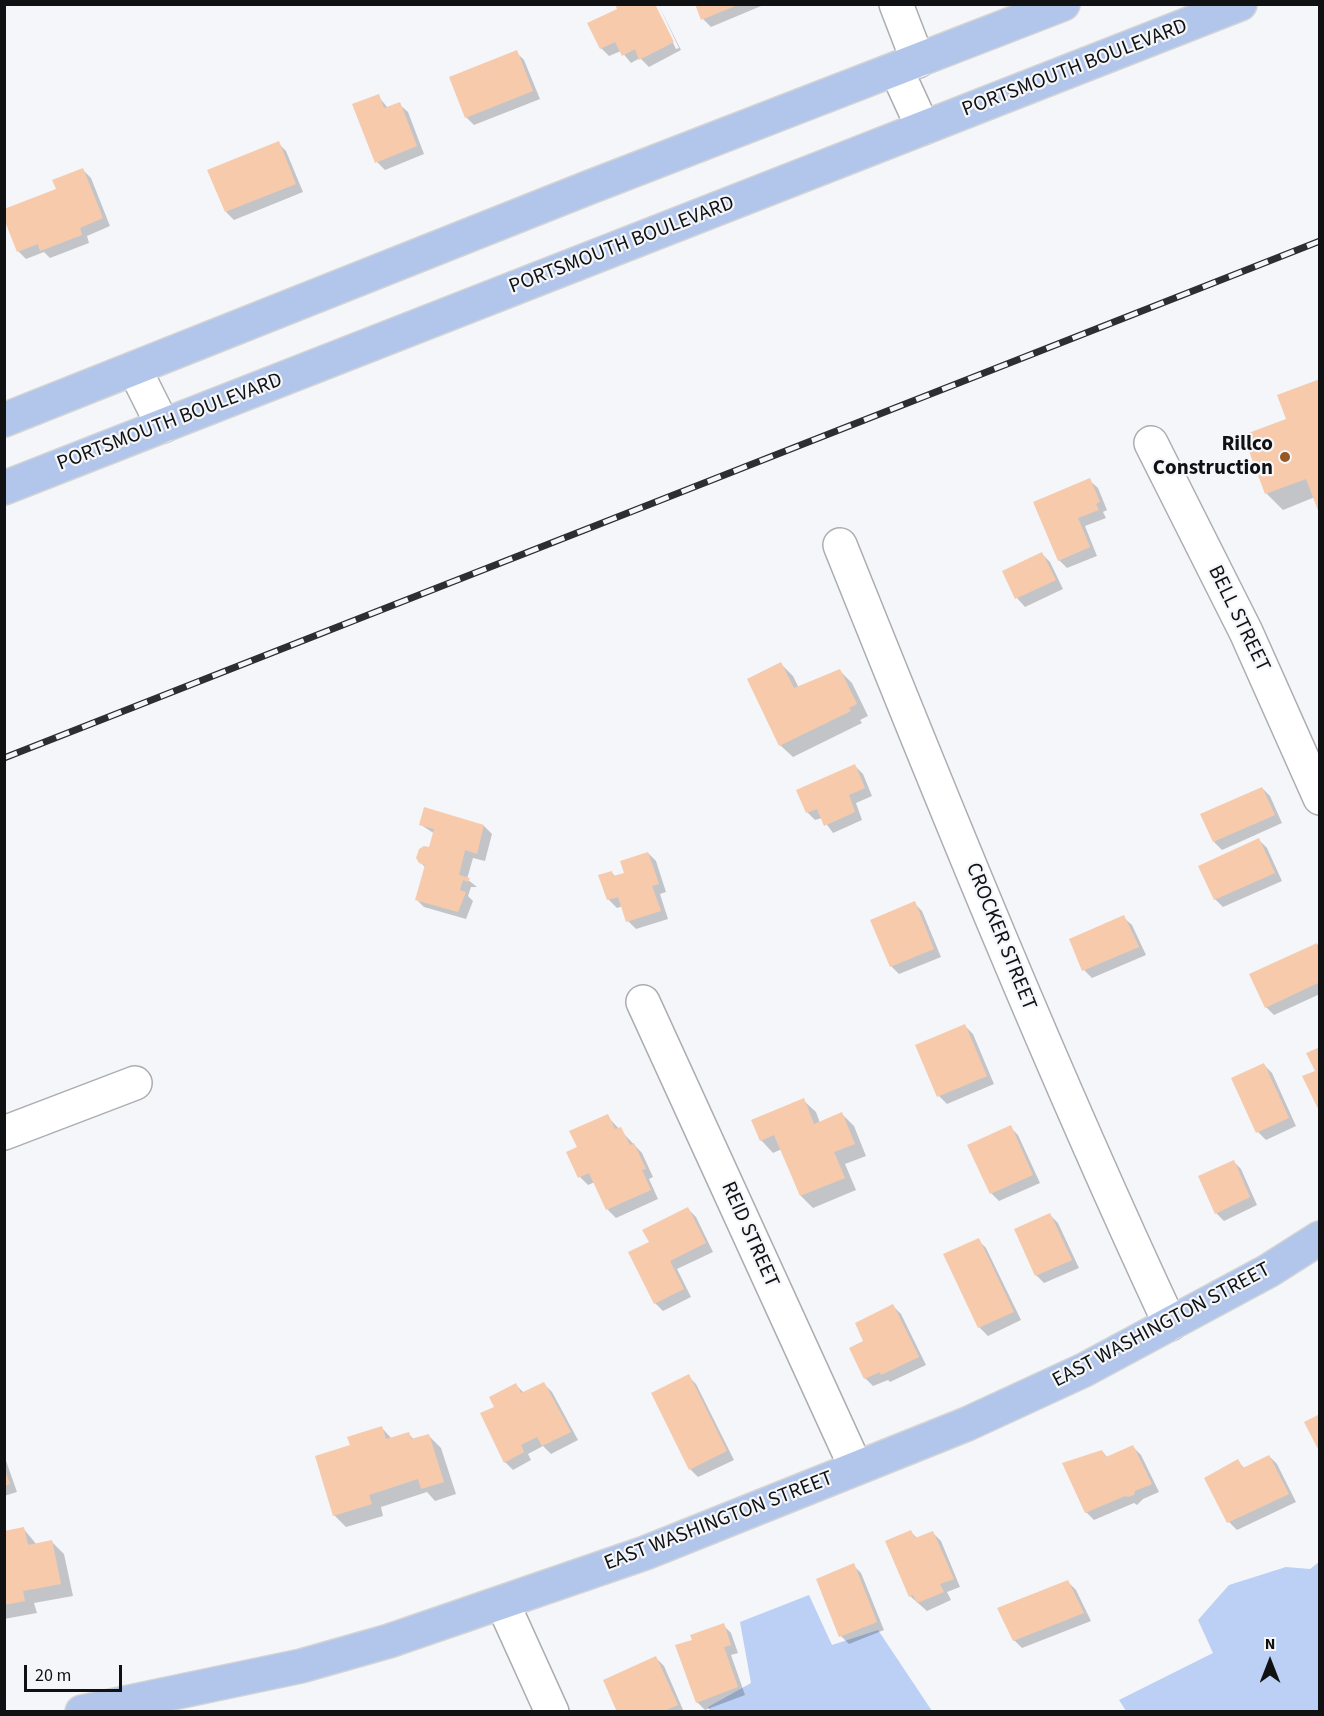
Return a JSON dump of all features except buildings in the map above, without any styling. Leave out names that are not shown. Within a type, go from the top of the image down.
[{"type":"main road","points":[[4,420],[135,370],[585,189],[1063,4]]},
{"type":"main road","name":"PORTSMOUTH BOULEVARD","points":[[4,488],[1240,4]]},
{"type":"main road","name":"EAST WASHINGTON STREET","points":[[101,1710],[301,1666],[389,1641],[503,1604],[645,1552],[967,1424],[1074,1375],[1268,1270],[1320,1238]]},
{"type":"street","points":[[896,4],[907,65],[923,128]]},
{"type":"street","points":[[135,370],[163,426]]},
{"type":"street","name":"BELL STREET","points":[[1151,443],[1246,632],[1320,798]]},
{"type":"street","name":"CROCKER STREET","points":[[840,545],[1034,1020],[1102,1179],[1170,1324]]},
{"type":"street","name":"REID STREET","points":[[643,1002],[856,1468]]},
{"type":"street","points":[[4,1133],[135,1083]]},
{"type":"street","points":[[503,1604],[552,1712]]},
{"type":"shaded area","points":[[1319,1562],[1319,1711],[1126,1711],[1119,1700],[1213,1653],[1198,1620],[1229,1585],[1286,1567],[1310,1569]]},
{"type":"shaded area","points":[[809,1595],[832,1645],[878,1630],[932,1711],[710,1711],[708,1707],[751,1683],[740,1622]]},
{"type":"railway","points":[[4,758],[1320,241]]},
{"type":"place","name":"Rillco Construction","points":[[1285,457]]}]
